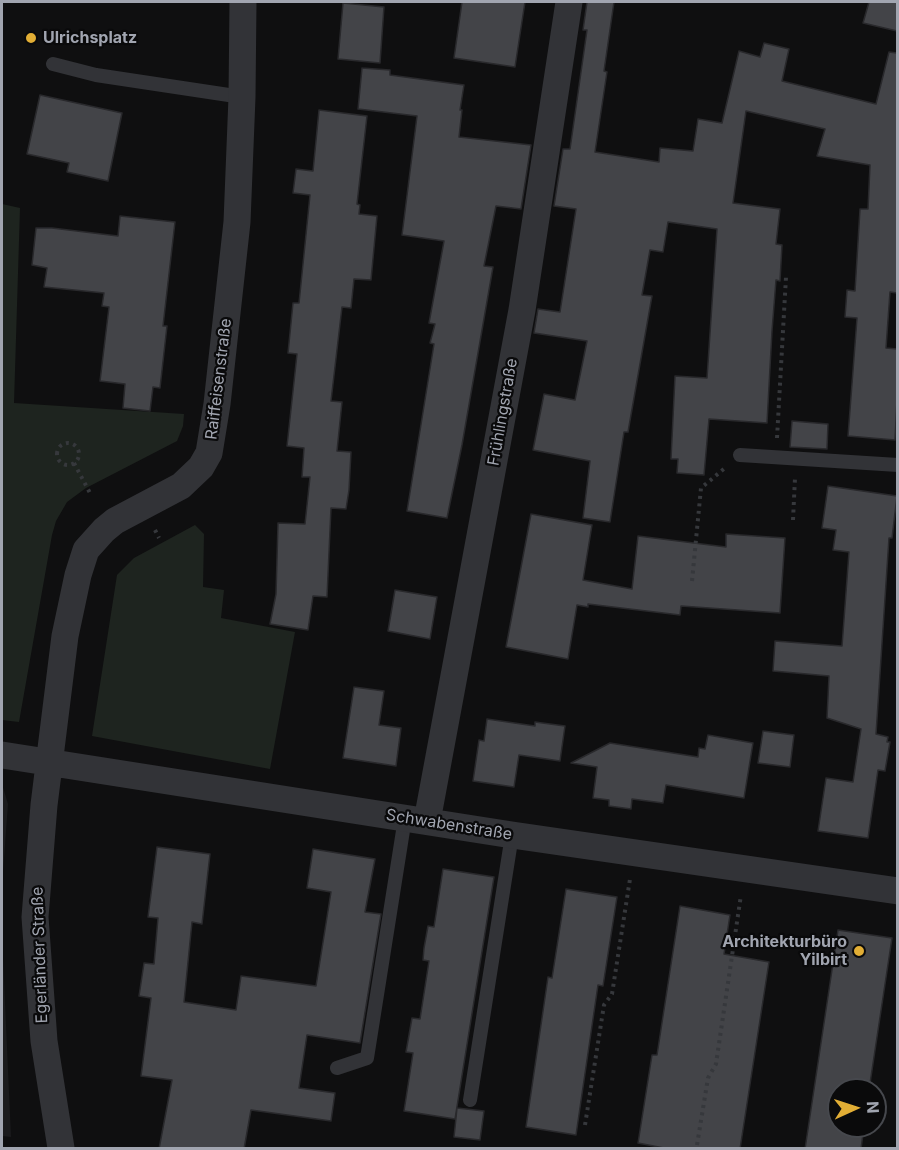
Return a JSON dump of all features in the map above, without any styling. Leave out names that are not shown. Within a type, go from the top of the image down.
[{"type":"street","name":"Raiffeisenstraße","points":[[49,762],[65,636],[78,575],[86,550],[115,521],[181,486],[201,467],[209,453],[217,404],[237,222],[243,2]]},
{"type":"street","name":"Frühlingstraße","points":[[416,820],[522,310],[569,2]]},
{"type":"street","name":"Schwabenstraße","points":[[2,754],[634,853],[745,869],[897,884]]},
{"type":"street","name":"Egerländer Straße","points":[[49,762],[40,836],[35,916],[44,1041],[61,1149]]},
{"type":"lane","points":[[53,64],[96,75],[242,97]]},
{"type":"lane","points":[[740,455],[897,465]]},
{"type":"lane","points":[[337,1068],[367,1058],[416,820]]},
{"type":"lane","points":[[470,1100],[512,834]]},
{"type":"path","points":[[776,457],[786,277]]},
{"type":"path","points":[[69,443],[75,446],[79,452],[78,459],[74,463],[65,464],[59,460],[57,453],[60,447],[69,443]]},
{"type":"path","points":[[692,582],[701,488],[740,455]]},
{"type":"path","points":[[793,519],[796,458]]},
{"type":"path","points":[[74,463],[90,493]]},
{"type":"path","points":[[585,1125],[604,1005],[612,994],[634,853]]},
{"type":"path","points":[[697,1145],[708,1078],[716,1064],[745,869]]},
{"type":"shaded area","points":[[2,204],[20,208],[14,403],[184,414],[183,426],[177,441],[86,488],[67,502],[56,521],[19,722],[2,720]]},
{"type":"shaded area","points":[[195,525],[204,534],[203,587],[224,590],[221,618],[295,632],[270,769],[92,736],[117,575],[134,558]]},
{"type":"shaded area","points":[[2,784],[8,804],[2,886]]},
{"type":"shaded area","points":[[2,935],[11,1137],[2,1136]]},
{"type":"building","points":[[462,2],[525,2],[515,67],[454,58]]},
{"type":"building","points":[[587,2],[614,2],[604,71],[607,72],[595,152],[659,162],[660,148],[693,151],[698,119],[722,123],[739,51],[760,57],[764,43],[789,49],[782,81],[876,104],[889,52],[897,53],[897,293],[890,292],[886,348],[897,349],[895,440],[848,436],[857,318],[845,317],[847,290],[855,291],[860,209],[868,209],[870,165],[817,156],[825,129],[746,111],[733,203],[780,209],[776,244],[782,245],[780,281],[776,280],[767,423],[709,419],[704,475],[677,473],[678,459],[671,459],[675,376],[707,378],[717,229],[668,222],[663,252],[650,250],[642,295],[652,296],[628,432],[624,432],[610,522],[583,518],[590,461],[533,450],[544,394],[575,400],[587,341],[534,333],[538,309],[560,312],[576,209],[554,206],[563,149],[570,149],[587,30],[583,30]]},
{"type":"building","points":[[869,2],[897,2],[897,31],[863,23]]},
{"type":"building","points":[[343,3],[384,7],[380,63],[338,59]]},
{"type":"building","points":[[362,68],[390,70],[390,75],[464,85],[459,137],[531,145],[521,209],[496,206],[484,266],[493,267],[447,518],[407,511],[434,344],[430,343],[435,324],[429,323],[444,241],[402,235],[417,116],[358,109]]},
{"type":"building","points":[[40,95],[122,113],[108,181],[67,172],[69,163],[27,154]]},
{"type":"building","points":[[319,110],[367,116],[357,204],[360,205],[359,214],[377,216],[371,280],[354,279],[351,308],[342,307],[331,401],[342,402],[337,451],[351,452],[349,490],[346,509],[331,508],[327,597],[313,596],[308,630],[270,624],[276,594],[278,523],[305,524],[310,477],[302,477],[304,448],[287,446],[297,354],[288,353],[293,303],[299,303],[310,195],[293,193],[296,169],[313,171]]},
{"type":"building","points":[[120,216],[175,222],[163,326],[167,326],[160,388],[153,387],[150,411],[123,408],[125,384],[100,381],[109,307],[102,306],[104,293],[44,287],[47,268],[32,265],[36,228],[118,236]]},
{"type":"building","points":[[792,421],[828,424],[827,449],[790,447]]},
{"type":"building","points":[[828,486],[897,496],[892,538],[889,538],[876,734],[888,737],[887,742],[890,742],[885,771],[878,770],[868,838],[818,831],[826,778],[853,782],[861,729],[827,718],[829,676],[773,671],[775,641],[842,646],[849,552],[833,550],[836,530],[822,528]]},
{"type":"building","points":[[531,514],[592,525],[583,580],[632,589],[638,536],[726,547],[726,534],[785,538],[780,613],[681,606],[680,615],[588,604],[588,607],[577,605],[568,659],[506,647]]},
{"type":"building","points":[[395,590],[437,597],[430,639],[388,631]]},
{"type":"building","points":[[354,687],[384,691],[379,725],[401,728],[396,766],[343,758]]},
{"type":"building","points":[[487,719],[535,726],[535,722],[565,726],[560,761],[519,755],[514,787],[473,781],[479,740],[484,741]]},
{"type":"building","points":[[763,731],[794,735],[790,767],[758,763]]},
{"type":"building","points":[[708,735],[753,743],[744,798],[666,785],[663,803],[632,799],[631,809],[609,806],[609,800],[593,798],[597,767],[571,763],[610,743],[698,757],[699,748],[705,749]]},
{"type":"building","points":[[157,847],[210,854],[202,924],[192,922],[184,1002],[236,1010],[241,976],[316,986],[331,892],[307,888],[313,849],[375,859],[365,912],[381,914],[360,1043],[307,1035],[299,1088],[335,1093],[331,1121],[251,1110],[244,1149],[159,1149],[172,1080],[141,1076],[151,998],[139,996],[144,963],[154,964],[158,918],[148,917]]},
{"type":"building","points":[[443,869],[494,877],[455,1119],[404,1111],[413,1053],[406,1052],[412,1018],[420,1019],[429,961],[423,960],[424,948],[428,926],[434,927]]},
{"type":"building","points":[[566,889],[617,897],[603,986],[598,985],[576,1135],[526,1127],[548,977],[552,978]]},
{"type":"building","points":[[680,906],[730,915],[724,954],[769,962],[740,1149],[669,1149],[638,1143],[652,1055],[657,1055]]},
{"type":"building","points":[[838,930],[892,938],[871,1078],[827,1078],[827,1138],[862,1138],[861,1149],[805,1149]]},
{"type":"building","points":[[457,1108],[484,1111],[480,1140],[454,1137]]},
{"type":"place","name":"Ulrichsplatz","points":[[31,38]]},
{"type":"place","name":"Architekturbüro Yilbirt","points":[[859,951]]}]
